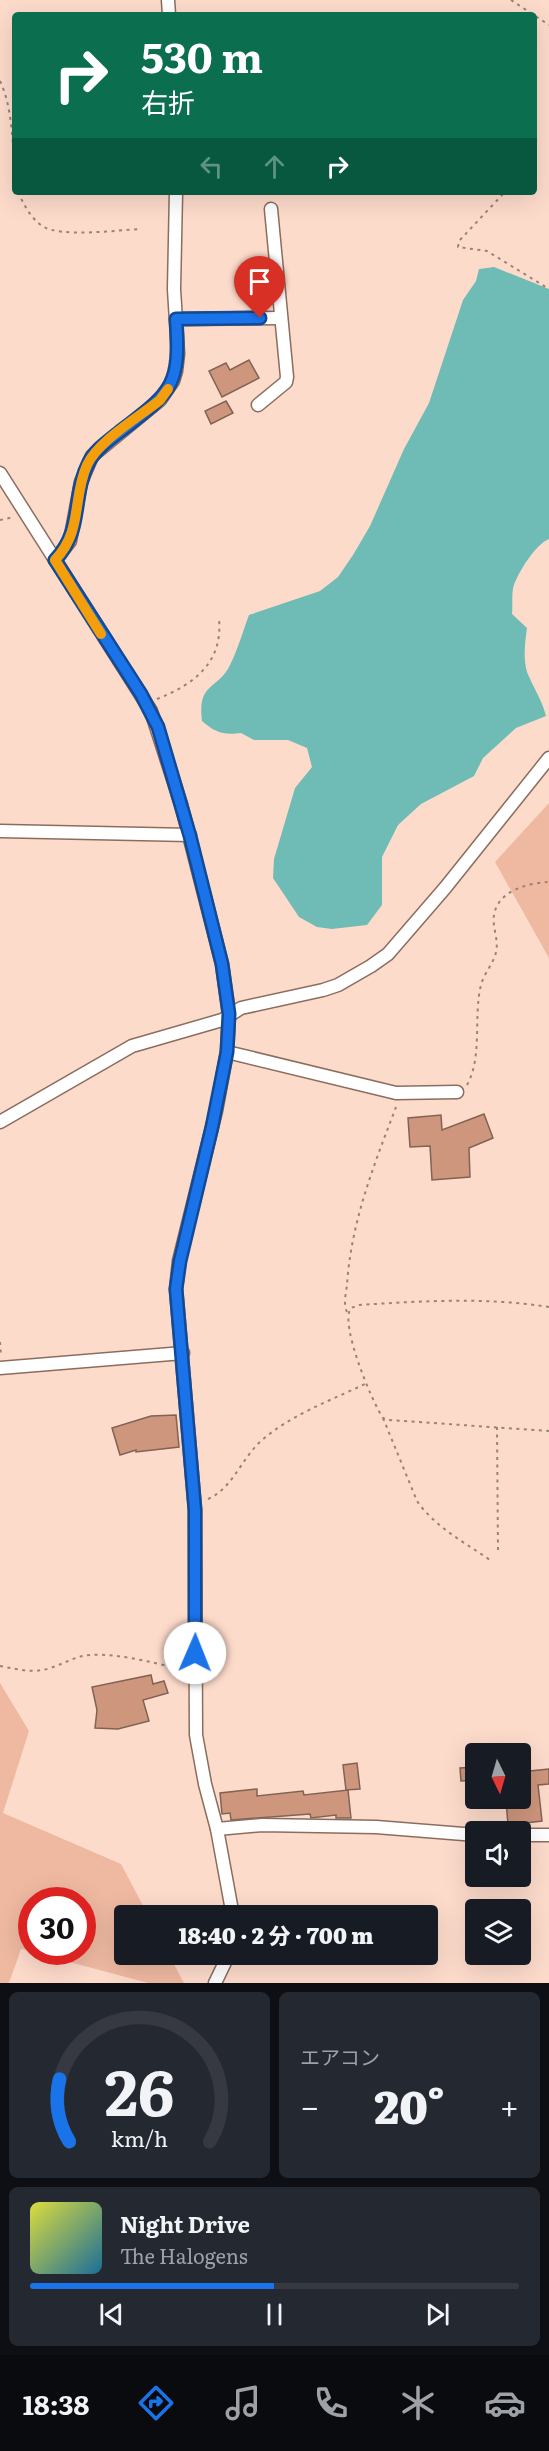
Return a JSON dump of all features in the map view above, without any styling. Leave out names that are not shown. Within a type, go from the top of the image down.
[{"type":"street","points":[[55,560],[70,541],[81,482],[92,456],[160,400],[173,381],[178,354],[176,195]]},
{"type":"street","points":[[258,405],[286,382],[271,209]]},
{"type":"street","points":[[176,319],[281,318]]},
{"type":"street","points":[[0,473],[146,703],[158,727],[190,836],[222,964],[229,1014],[227,1052],[176,1289],[194,1503],[196,1735],[205,1784],[217,1829],[230,1905]]},
{"type":"street","points":[[0,1122],[132,1046],[222,1020],[241,1008],[270,1003],[338,985],[388,954],[445,888],[549,758]]},
{"type":"street","points":[[0,831],[190,836]]},
{"type":"street","points":[[227,1052],[402,1093],[457,1092]]},
{"type":"street","points":[[0,1368],[183,1353]]},
{"type":"street","points":[[217,1829],[262,1825],[376,1827],[465,1834]]},
{"type":"street","points":[[531,1835],[549,1835]]},
{"type":"street","points":[[215,1983],[224,1965]]},
{"type":"path","points":[[511,0],[529,12]]},
{"type":"path","points":[[0,81],[4,90],[12,143]]},
{"type":"path","points":[[20,195],[34,219],[48,229],[86,232],[141,229]]},
{"type":"path","points":[[502,195],[459,242],[458,247],[487,251],[549,289]]},
{"type":"path","points":[[146,703],[177,691],[209,665],[221,635],[219,619]]},
{"type":"path","points":[[457,1092],[465,1088],[471,1077],[481,984],[497,950],[494,913],[503,900],[516,888],[549,882]]},
{"type":"path","points":[[402,1093],[382,1144],[353,1233],[345,1304],[350,1337],[412,1490],[424,1512],[448,1532],[490,1560]]},
{"type":"path","points":[[348,1312],[359,1305],[470,1299],[520,1302],[549,1307]]},
{"type":"path","points":[[194,1503],[216,1495],[237,1474],[259,1442],[273,1432],[367,1383]]},
{"type":"path","points":[[383,1418],[549,1431]]},
{"type":"path","points":[[497,1427],[498,1552]]},
{"type":"path","points":[[0,1666],[27,1671],[49,1669],[87,1655],[99,1655],[127,1657],[195,1672]]},
{"type":"shaded area","points":[[549,803],[549,958],[495,862]]},
{"type":"shaded area","points":[[0,1683],[29,1731],[3,1813],[121,1864],[143,1905],[114,1905],[114,1965],[174,1965],[184,1983],[148,1983],[81,1965],[96,1965],[96,1887],[18,1887],[18,1958],[9,1983],[0,1983]]},
{"type":"water","points":[[494,267],[549,289],[549,539],[534,552],[516,579],[512,614],[527,628],[525,650],[527,672],[546,716],[516,728],[483,758],[474,776],[421,804],[398,825],[382,857],[382,905],[367,925],[332,929],[317,927],[299,917],[273,878],[274,859],[295,788],[312,767],[307,748],[288,740],[254,740],[241,733],[229,734],[216,731],[202,721],[203,699],[205,693],[220,679],[230,665],[249,615],[320,591],[338,577],[353,555],[370,526],[404,449],[429,403],[463,300],[476,281],[479,269]]},
{"type":"building","points":[[249,360],[259,378],[222,397],[209,371],[226,363],[230,370]]},
{"type":"building","points":[[226,401],[233,413],[211,424],[205,411]]},
{"type":"building","points":[[484,1114],[493,1138],[469,1148],[470,1177],[432,1180],[430,1146],[410,1147],[408,1118],[441,1115],[442,1130]]},
{"type":"building","points":[[176,1415],[179,1447],[136,1452],[136,1450],[120,1455],[112,1428],[151,1416]]},
{"type":"building","points":[[151,1675],[153,1684],[164,1681],[168,1693],[143,1700],[149,1721],[118,1729],[95,1728],[97,1710],[92,1687]]},
{"type":"building","points":[[357,1763],[360,1789],[346,1790],[343,1765]]},
{"type":"building","points":[[460,1768],[465,1768],[465,1781],[461,1781]]},
{"type":"building","points":[[549,1769],[549,1784],[538,1785],[542,1821],[508,1821],[507,1809],[531,1809],[531,1771]]},
{"type":"building","points":[[257,1789],[257,1796],[303,1791],[304,1795],[348,1790],[351,1818],[336,1818],[336,1815],[311,1818],[310,1814],[231,1820],[230,1813],[222,1814],[220,1793]]},
{"type":"slow traffic","points":[[101,634],[55,560],[67,548],[73,533],[81,482],[92,456],[160,400],[168,389]]},
{"type":"route","points":[[195,1653],[195,1510],[176,1289],[180,1261],[212,1127],[227,1052],[229,1014],[216,937],[158,727],[141,694],[55,560],[67,548],[73,533],[81,482],[92,456],[160,400],[173,381],[178,354],[176,319],[260,318]]}]
